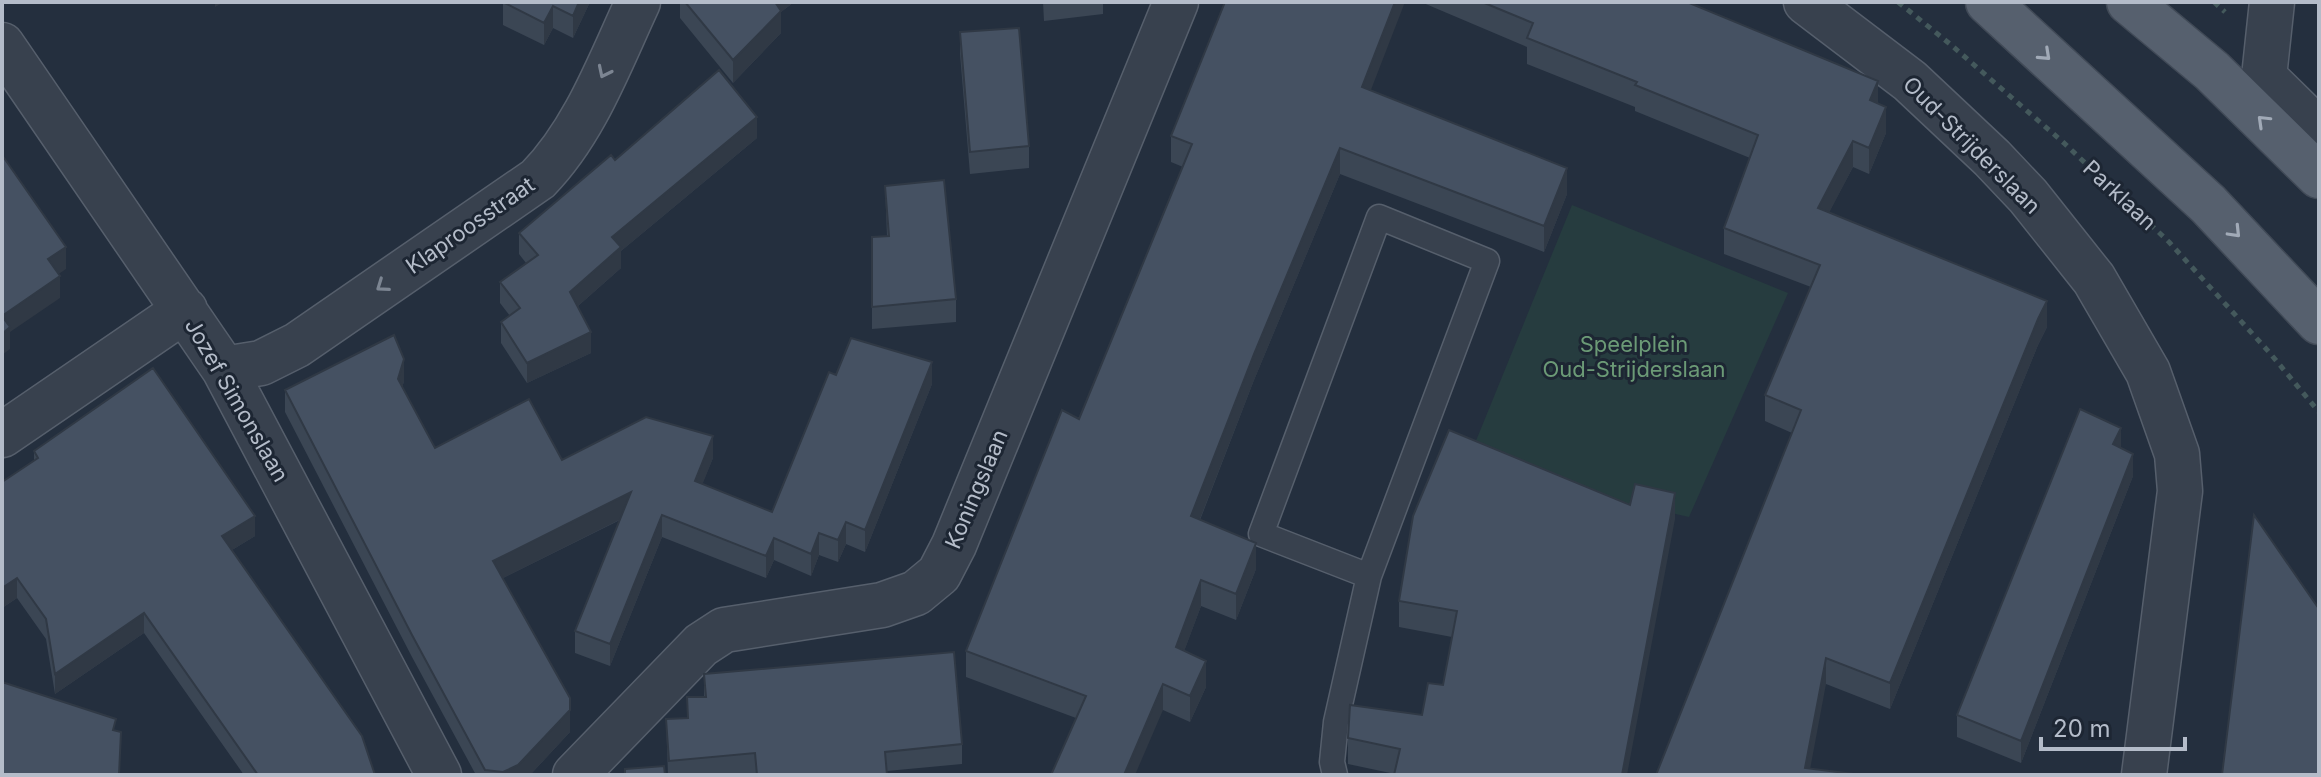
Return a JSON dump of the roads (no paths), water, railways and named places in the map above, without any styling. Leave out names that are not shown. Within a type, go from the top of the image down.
[{"type":"main road","points":[[1988,2],[2208,204],[2319,322]]},
{"type":"main road","points":[[2129,2],[2212,71],[2319,176]]},
{"type":"street","name":"Klaproosstraat","points":[[224,369],[261,363],[297,345],[538,179],[558,159],[573,136],[638,2]]},
{"type":"street","name":"Koningslaan","points":[[575,775],[701,645],[724,630],[882,605],[916,593],[939,574],[954,545],[1176,2]]},
{"type":"street","name":"Oud-Strijderslaan","points":[[1806,2],[1910,81],[2028,196],[2094,279],[2148,372],[2177,454],[2180,491],[2144,775]]},
{"type":"street","points":[[2272,2],[2264,77],[2319,131]]},
{"type":"street","name":"Jozef Simonslaan","points":[[2,45],[224,369],[439,775]]},
{"type":"street","points":[[2,435],[185,310]]},
{"type":"lane","points":[[1335,775],[1332,762],[1336,722],[1369,576],[1487,261],[1379,217],[1261,534],[1369,576]]},
{"type":"park label","name":"Speelplein Oud-Strijderslaan","points":[[1634,356]]}]
